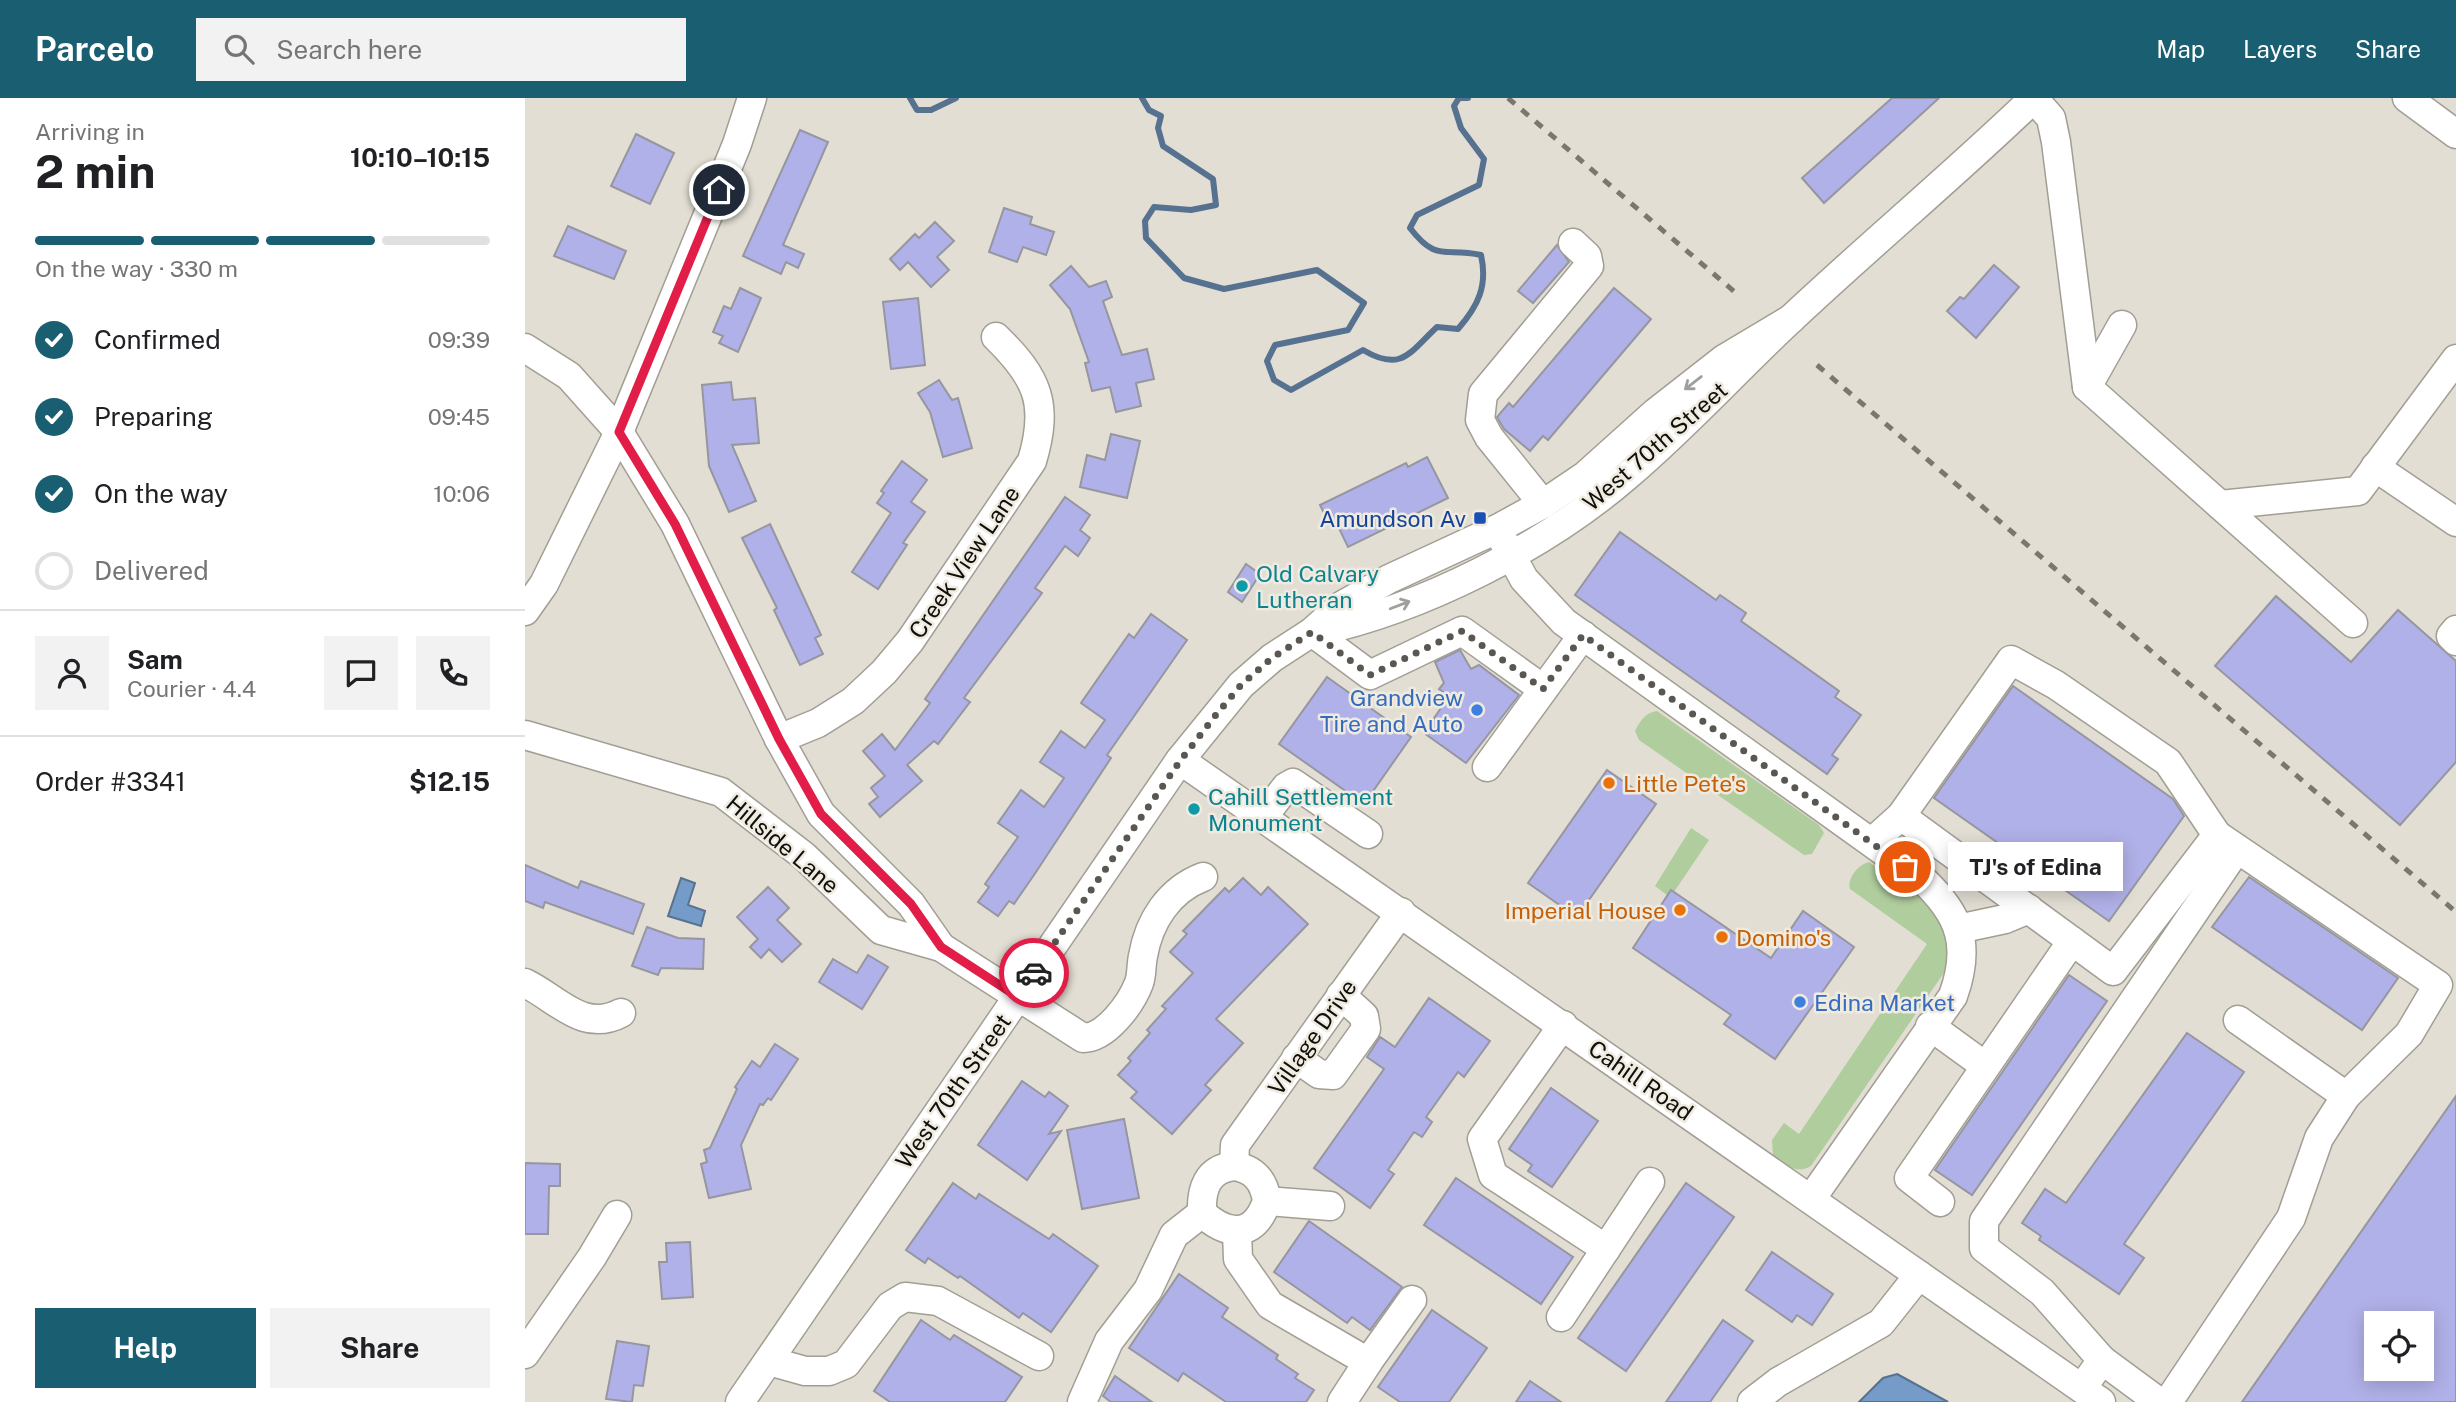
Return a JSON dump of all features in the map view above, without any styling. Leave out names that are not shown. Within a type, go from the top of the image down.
[{"type":"street","points":[[525,611],[544,583],[619,432],[737,145],[752,98]]},
{"type":"street","points":[[2034,98],[2051,118],[2056,142],[2087,387],[2353,623]]},
{"type":"street","name":"West 70th Street","points":[[1312,632],[1349,625],[1407,603],[1511,557],[1597,501],[1629,475],[1791,319],[1925,200],[2034,98]]},
{"type":"street","points":[[2407,98],[2456,134]]},
{"type":"street","points":[[1543,503],[1489,437],[1480,421],[1483,394],[1589,266],[1587,256],[1573,243]]},
{"type":"street","name":"West 70th Street","points":[[740,1402],[1180,761],[1241,685],[1272,658],[1312,632],[1341,606],[1389,579],[1497,529],[1586,475],[1655,414],[1724,359],[1791,319]]},
{"type":"street","points":[[2087,387],[2122,325]]},
{"type":"street","name":"Creek View Lane","points":[[779,739],[818,723],[853,701],[884,672],[910,641],[1033,461],[1040,423],[1035,385],[1022,362],[996,337]]},
{"type":"street","points":[[525,348],[569,376],[619,432],[675,524],[779,739],[821,814],[911,904],[941,947]]},
{"type":"street","points":[[2220,505],[2358,491],[2456,359]]},
{"type":"street","points":[[2375,467],[2456,522]]},
{"type":"street","points":[[1497,529],[1511,557],[1543,603],[1583,635],[1872,842],[1942,897],[1958,929],[1963,944],[1962,972],[1953,996],[1811,1199]]},
{"type":"street","points":[[2456,630],[2451,636],[2456,641]]},
{"type":"street","points":[[1312,632],[1370,675],[1462,631],[1543,689]]},
{"type":"street","points":[[1487,767],[1583,635]]},
{"type":"street","points":[[1872,842],[1901,816],[2011,660],[2056,685],[2168,762],[2227,842],[2438,985],[2409,1034],[2346,1096],[2319,1138],[2291,1218],[2168,1402]]},
{"type":"street","name":"Hillside Lane","points":[[525,735],[721,792],[804,856],[881,930],[941,947],[1083,1038],[1093,1038],[1104,1031],[1134,993],[1140,981],[1146,943],[1158,913],[1179,891],[1203,877]]},
{"type":"street","name":"Cahill Road","points":[[1180,761],[1401,912],[2092,1395]]},
{"type":"street","points":[[1263,817],[1286,787],[1293,783],[1368,834]]},
{"type":"street","points":[[1901,816],[2113,971],[2227,842]]},
{"type":"street","points":[[2159,1402],[2102,1360],[2042,1292],[1984,1248],[1984,1221],[2227,842]]},
{"type":"street","points":[[1958,929],[2005,919],[2029,909]]},
{"type":"street","name":"Village Drive","points":[[1234,1166],[1235,1145],[1401,912]]},
{"type":"street","points":[[1940,1202],[1909,1178],[2072,941]]},
{"type":"street","points":[[525,983],[573,1013],[591,1020],[606,1021],[621,1013]]},
{"type":"street","points":[[1296,1058],[1319,1074],[1333,1075],[1349,1057],[1366,1029],[1364,1016],[1342,995]]},
{"type":"street","points":[[2238,1020],[2346,1096]]},
{"type":"street","points":[[1563,1025],[1482,1139],[1493,1175],[1606,1249]]},
{"type":"street","points":[[1930,1026],[1985,1066]]},
{"type":"street","points":[[1082,1402],[1109,1341],[1148,1290],[1174,1235],[1202,1213],[1203,1188],[1208,1178],[1215,1172],[1234,1166],[1252,1171],[1260,1179],[1267,1201],[1257,1221],[1237,1231],[1217,1226],[1202,1213]]},
{"type":"street","points":[[1561,1317],[1650,1182]]},
{"type":"street","points":[[1267,1201],[1330,1206]]},
{"type":"street","points":[[525,1354],[592,1257],[617,1215]]},
{"type":"street","points":[[1237,1231],[1238,1259],[1270,1304],[1368,1362]]},
{"type":"street","points":[[1752,1402],[1778,1382],[1881,1323],[1919,1275]]},
{"type":"street","points":[[768,1361],[805,1371],[829,1371],[846,1364],[890,1306],[905,1297],[939,1301],[1039,1356]]},
{"type":"street","points":[[1342,1402],[1412,1300]]},
{"type":"street","points":[[2092,1395],[2102,1360]]},
{"type":"green space","points":[[1657,711],[1819,825],[1824,833],[1812,854],[1804,855],[1639,740],[1635,731],[1639,724],[1646,716]]},
{"type":"green space","points":[[1691,828],[1709,840],[1674,892],[1671,890],[1668,896],[1655,886]]},
{"type":"green space","points":[[1869,862],[1936,908],[1945,919],[1950,964],[1811,1166],[1796,1169],[1773,1156],[1772,1140],[1784,1123],[1799,1134],[1927,944],[1850,889],[1854,872]]},
{"type":"water","points":[[681,878],[695,883],[688,905],[705,911],[701,926],[668,916]]},
{"type":"water","points":[[1897,1374],[1948,1402],[1859,1402],[1883,1378]]},
{"type":"building","points":[[1892,98],[1939,98],[1824,203],[1802,178]]},
{"type":"building","points":[[800,130],[828,142],[783,245],[804,254],[798,268],[786,262],[781,274],[743,256]]},
{"type":"building","points":[[636,134],[674,153],[650,204],[611,186]]},
{"type":"building","points":[[1004,208],[1032,217],[1030,224],[1054,232],[1046,255],[1023,247],[1017,262],[989,252]]},
{"type":"building","points":[[935,222],[954,241],[937,257],[949,270],[931,287],[908,262],[900,270],[890,259],[915,234],[919,238]]},
{"type":"building","points":[[568,226],[626,251],[614,279],[554,256]]},
{"type":"building","points":[[1557,245],[1569,262],[1533,303],[1518,291]]},
{"type":"building","points":[[1994,265],[2019,287],[1976,338],[1947,311],[1960,297],[1964,299]]},
{"type":"building","points":[[1071,266],[1089,287],[1106,281],[1112,297],[1103,301],[1122,355],[1147,349],[1154,379],[1136,383],[1141,406],[1116,412],[1110,387],[1092,391],[1085,363],[1089,362],[1070,309],[1050,285]]},
{"type":"building","points":[[740,288],[761,298],[738,352],[719,343],[723,336],[713,332],[724,306],[731,309]]},
{"type":"building","points":[[1614,288],[1651,319],[1548,440],[1543,436],[1530,451],[1504,429],[1497,417],[1509,403],[1513,407]]},
{"type":"building","points":[[918,298],[925,365],[891,369],[883,302]]},
{"type":"building","points":[[939,380],[952,400],[958,398],[972,448],[943,457],[930,412],[918,393]]},
{"type":"building","points":[[731,382],[733,400],[755,398],[759,443],[732,445],[756,501],[729,512],[709,466],[702,385]]},
{"type":"building","points":[[1111,434],[1140,441],[1127,498],[1080,487],[1087,455],[1105,460]]},
{"type":"building","points":[[1427,457],[1448,498],[1348,547],[1337,524],[1331,527],[1320,505],[1406,463],[1408,467]]},
{"type":"building","points":[[902,461],[927,480],[911,502],[925,512],[903,543],[907,545],[878,589],[852,572],[891,513],[877,503],[884,493],[881,491]]},
{"type":"building","points":[[1065,497],[1090,515],[1080,530],[1090,538],[1078,556],[1065,546],[1035,588],[1042,593],[964,698],[970,702],[938,744],[934,741],[907,765],[922,781],[880,817],[869,804],[878,797],[871,788],[885,776],[863,751],[882,734],[895,750],[930,703],[925,699]]},
{"type":"building","points":[[770,524],[821,635],[815,638],[823,654],[800,665],[774,610],[777,608],[742,538]]},
{"type":"building","points":[[1620,532],[1716,600],[1720,595],[1746,613],[1741,621],[1839,691],[1835,697],[1861,715],[1832,755],[1838,759],[1827,774],[1575,595]]},
{"type":"building","name":"Old Calvary Lutheran","points":[[1246,564],[1260,574],[1242,602],[1228,592]]},
{"type":"building","points":[[2276,596],[2351,662],[2398,610],[2456,661],[2456,762],[2400,825],[2215,666]]},
{"type":"building","points":[[1151,614],[1187,640],[1107,755],[1111,758],[1034,875],[1014,904],[1009,901],[998,916],[978,902],[989,887],[985,884],[1018,837],[998,823],[1021,790],[1044,807],[1064,778],[1040,762],[1061,731],[1085,748],[1105,720],[1081,703],[1129,634],[1134,638]]},
{"type":"building","name":"Grandview Tire and Auto","points":[[1460,650],[1471,669],[1479,665],[1519,695],[1466,763],[1424,733],[1449,696],[1439,689],[1444,683],[1435,662]]},
{"type":"building","points":[[1327,677],[1411,737],[1364,804],[1279,744]]},
{"type":"building","points":[[2013,686],[2173,799],[2184,816],[2109,921],[1934,798]]},
{"type":"building","points":[[1607,770],[1656,804],[1577,917],[1528,883]]},
{"type":"building","points":[[525,865],[578,888],[581,881],[644,904],[633,934],[545,902],[543,908],[525,901]]},
{"type":"building","points":[[2249,877],[2398,978],[2362,1030],[2212,927]]},
{"type":"building","points":[[1243,878],[1261,895],[1268,887],[1308,924],[1216,1019],[1243,1043],[1205,1085],[1211,1090],[1172,1134],[1131,1098],[1137,1092],[1118,1075],[1131,1061],[1128,1058],[1150,1033],[1147,1030],[1166,1009],[1162,1006],[1193,973],[1170,952],[1187,934],[1183,931],[1225,888],[1229,892]]},
{"type":"building","points":[[768,887],[789,908],[777,920],[801,944],[782,962],[769,949],[761,958],[750,947],[758,939],[737,917]]},
{"type":"building","points":[[1671,890],[1771,958],[1803,911],[1854,947],[1775,1059],[1724,1024],[1731,1015],[1633,948]]},
{"type":"building","points":[[647,927],[678,938],[704,939],[703,969],[661,968],[658,975],[632,966]]},
{"type":"building","points":[[868,955],[888,967],[862,1009],[819,982],[833,959],[857,973]]},
{"type":"building","points":[[2069,975],[2107,1001],[1972,1195],[1935,1170]]},
{"type":"building","points":[[1429,998],[1490,1041],[1464,1077],[1458,1072],[1426,1117],[1432,1122],[1422,1137],[1414,1132],[1388,1170],[1394,1174],[1370,1208],[1314,1168],[1384,1069],[1367,1057],[1380,1037],[1395,1047]]},
{"type":"building","points":[[2187,1033],[2244,1072],[2124,1244],[2144,1258],[2119,1294],[2039,1240],[2041,1236],[2022,1223],[2045,1189],[2066,1203]]},
{"type":"building","points":[[775,1044],[798,1059],[771,1100],[768,1098],[763,1105],[760,1104],[741,1145],[751,1189],[709,1198],[701,1164],[707,1162],[704,1150],[710,1148],[737,1089],[735,1087],[752,1061],[760,1067]]},
{"type":"building","points":[[1022,1081],[1045,1097],[1049,1092],[1068,1106],[1049,1134],[1061,1131],[1027,1180],[978,1145]]},
{"type":"building","points":[[1551,1088],[1598,1121],[1552,1187],[1528,1171],[1532,1165],[1509,1149]]},
{"type":"building","points":[[2456,1096],[2456,1402],[2242,1402]]},
{"type":"building","points":[[1124,1119],[1139,1198],[1082,1209],[1067,1130]]},
{"type":"building","points":[[525,1163],[560,1164],[560,1186],[549,1186],[548,1234],[525,1234]]},
{"type":"building","points":[[1456,1178],[1573,1257],[1541,1304],[1424,1225]]},
{"type":"building","points":[[953,1183],[976,1199],[979,1194],[1049,1239],[1053,1234],[1098,1266],[1051,1332],[1023,1313],[1019,1318],[960,1276],[958,1278],[928,1258],[925,1263],[906,1250]]},
{"type":"building","points":[[1686,1183],[1734,1217],[1626,1371],[1578,1338]]},
{"type":"building","points":[[1309,1221],[1402,1287],[1370,1330],[1352,1317],[1347,1323],[1274,1272]]},
{"type":"building","points":[[690,1242],[693,1297],[662,1299],[659,1262],[667,1262],[666,1243]]},
{"type":"building","points":[[1772,1252],[1833,1294],[1812,1325],[1797,1315],[1792,1322],[1746,1290]]},
{"type":"building","points":[[1179,1274],[1228,1308],[1222,1317],[1278,1355],[1276,1359],[1298,1374],[1295,1378],[1314,1390],[1306,1402],[1226,1402],[1183,1373],[1178,1381],[1129,1348]]},
{"type":"building","points":[[1432,1310],[1487,1348],[1449,1402],[1400,1402],[1378,1387]]},
{"type":"building","points":[[921,1320],[950,1340],[954,1335],[1022,1377],[1005,1402],[890,1402],[874,1391]]},
{"type":"building","points":[[1723,1320],[1753,1341],[1710,1402],[1666,1402]]},
{"type":"building","points":[[617,1341],[649,1346],[643,1386],[634,1385],[632,1402],[606,1399]]},
{"type":"building","points":[[1115,1376],[1152,1402],[1111,1402],[1103,1396]]},
{"type":"building","points":[[1530,1381],[1561,1402],[1516,1402]]},
{"type":"waterway","points":[[910,98],[917,110],[931,110],[956,98]]},
{"type":"waterway","points":[[1142,98],[1149,110],[1161,116],[1158,128],[1163,146],[1213,179],[1216,205],[1191,210],[1154,207],[1145,221],[1146,238],[1184,278],[1224,289],[1317,270],[1364,303],[1348,330],[1275,345],[1267,361],[1274,380],[1291,390],[1363,350],[1387,360],[1405,356],[1437,327],[1458,329],[1476,304],[1482,286],[1481,255],[1435,250],[1419,239],[1410,228],[1417,215],[1479,185],[1484,159],[1461,128],[1454,106],[1459,98],[1468,98]]},
{"type":"railway","points":[[1508,98],[1736,293]]},
{"type":"railway","points":[[1817,365],[2456,912]]},
{"type":"way so far","points":[[1034,973],[1180,761],[1215,716],[1241,685],[1272,658],[1312,632],[1370,675],[1462,631],[1543,689],[1583,635],[1905,867]]},
{"type":"place","name":"Amundson Av","points":[[1480,518]]},
{"type":"place","name":"Old Calvary Lutheran","points":[[1242,586]]},
{"type":"place","name":"Grandview Tire and Auto","points":[[1477,710]]},
{"type":"place","name":"Little Pete's","points":[[1609,783]]},
{"type":"place","name":"Cahill Settlement Monument","points":[[1194,809]]},
{"type":"place","name":"TJ's of Edina","points":[[1905,867]]},
{"type":"place","name":"Imperial House","points":[[1680,910]]},
{"type":"place","name":"Domino's","points":[[1722,937]]},
{"type":"place","name":"Edina Market","points":[[1800,1002]]},
{"type":"route","points":[[719,190],[619,432],[675,524],[779,739],[821,814],[911,904],[941,947],[1018,997],[1034,973]]}]
